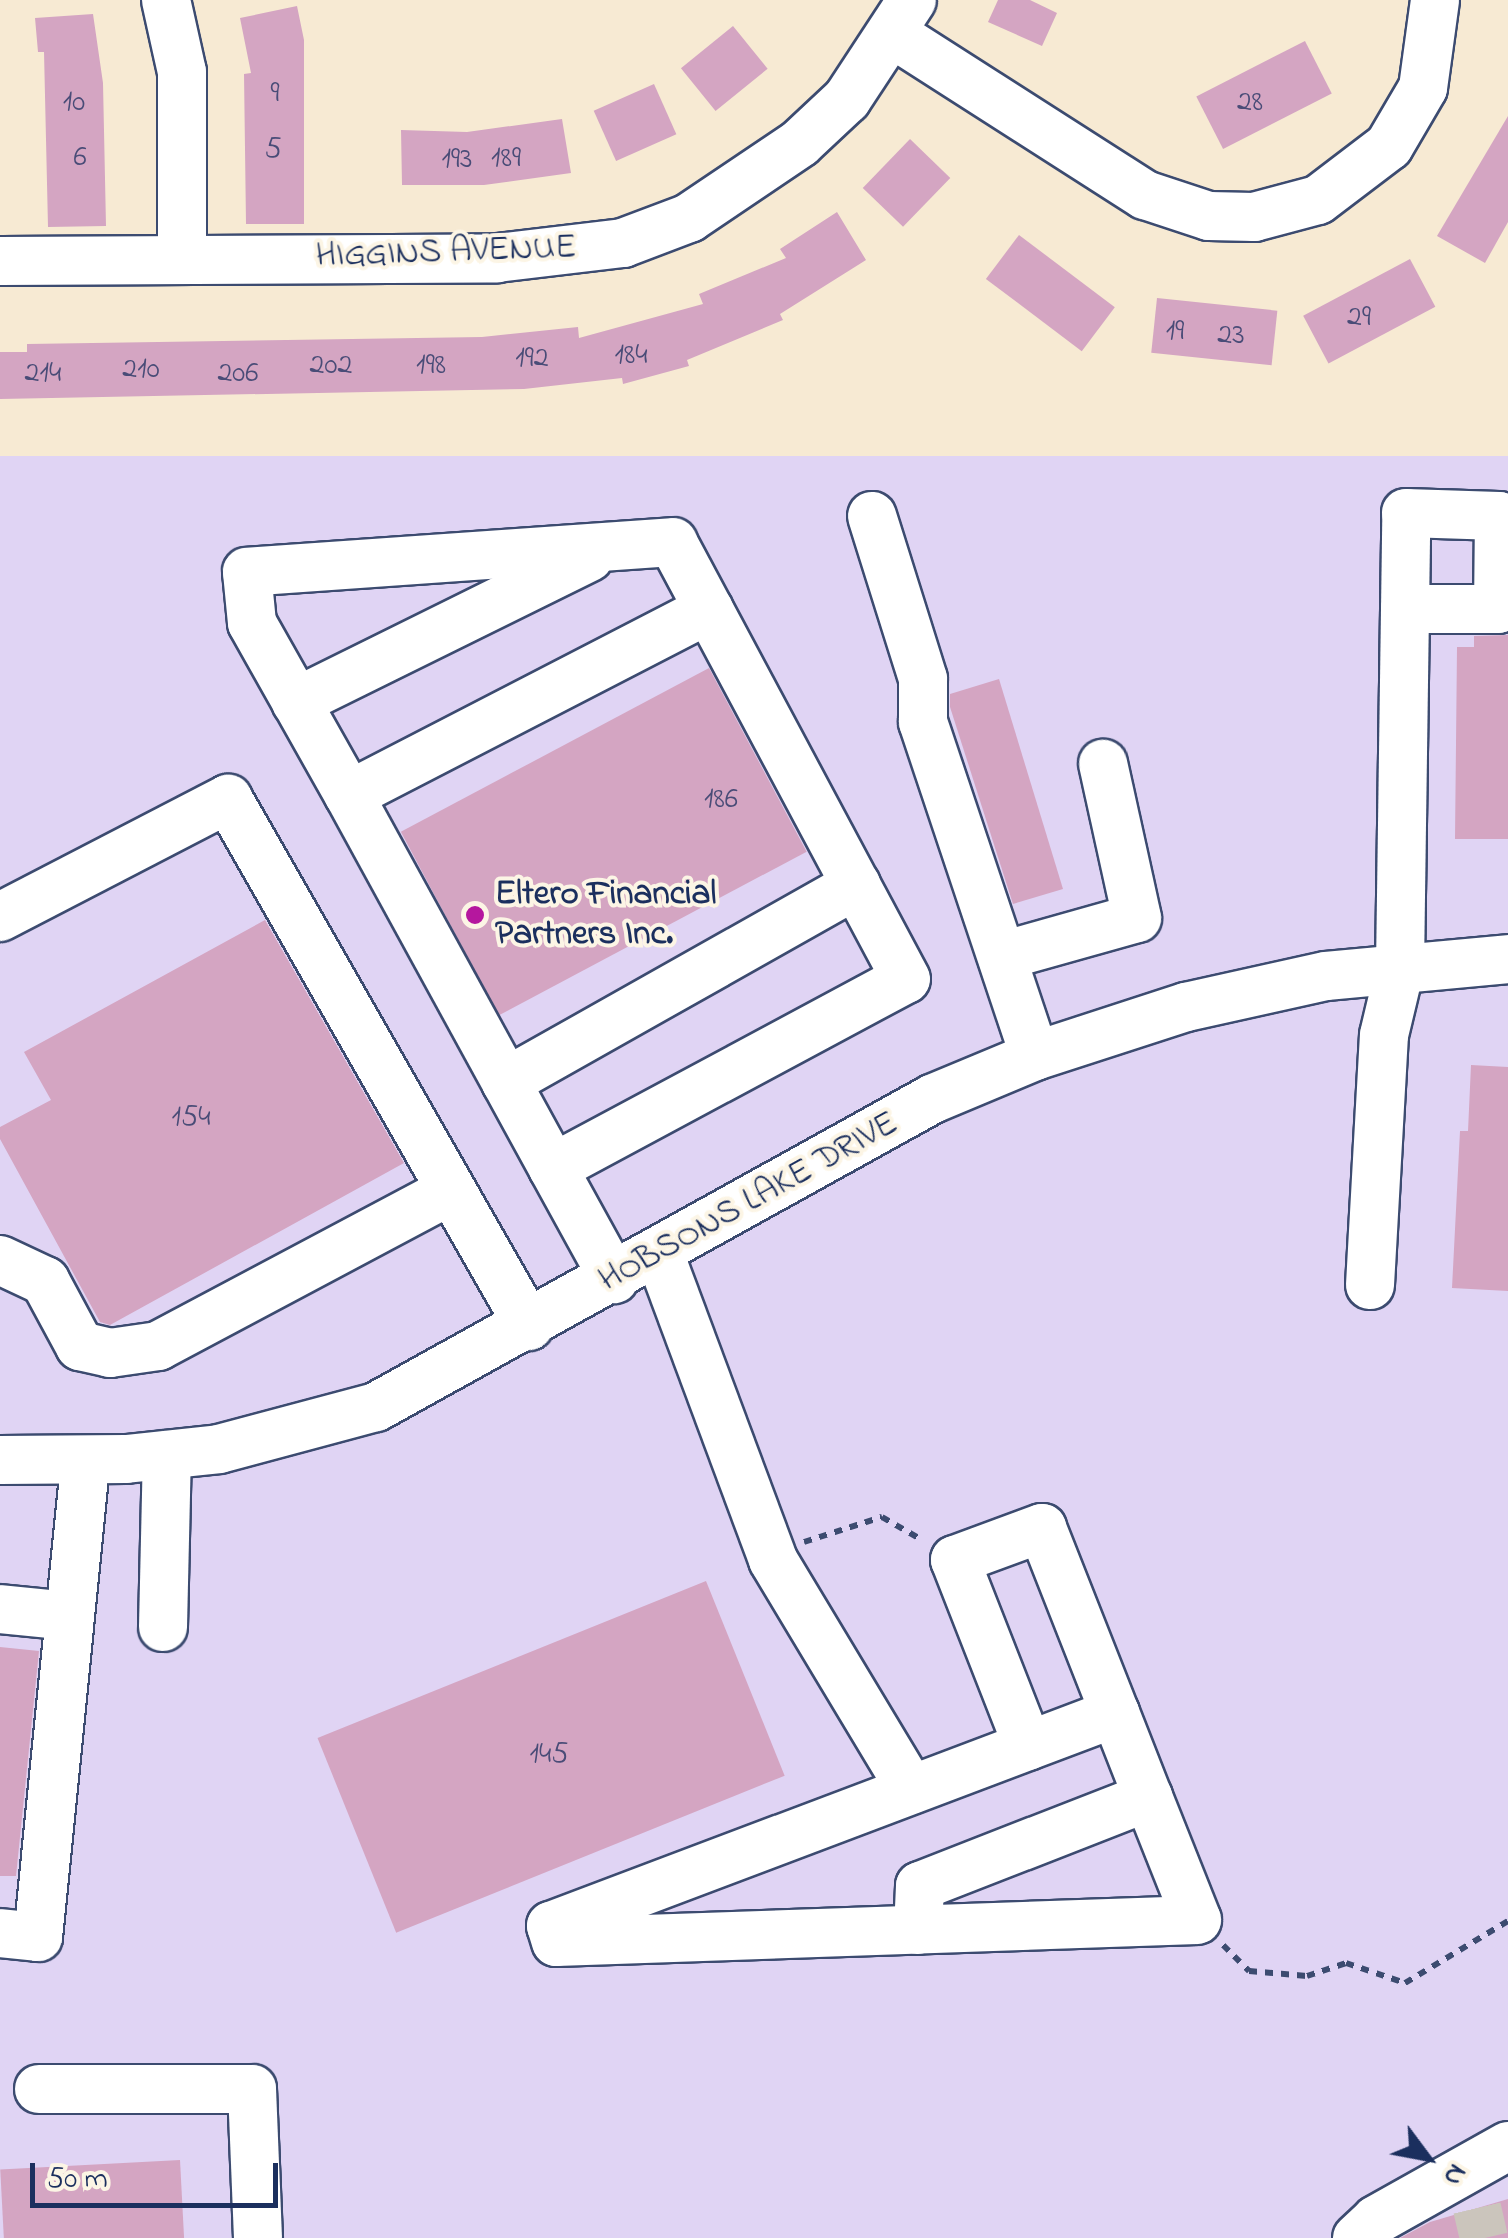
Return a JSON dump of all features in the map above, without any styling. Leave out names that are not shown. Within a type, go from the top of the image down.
[{"type":"street","points":[[166,0],[182,72],[182,260]]},
{"type":"street","points":[[902,17],[1145,195],[1186,212],[1254,218],[1318,200],[1389,146],[1422,88],[1435,0]]},
{"type":"street","name":"HIGGINS AVENUE","points":[[0,261],[497,258],[623,242],[689,218],[800,144],[847,99],[902,17]]},
{"type":"street","points":[[872,516],[923,679],[923,722],[1035,1056]]},
{"type":"street","points":[[553,1168],[906,978],[673,542],[247,572],[252,623],[349,795],[553,1168],[614,1278]]},
{"type":"street","points":[[296,702],[612,546]]},
{"type":"street","points":[[349,795],[709,608]]},
{"type":"street","points":[[1370,1286],[1384,1035],[1400,968],[1405,609]]},
{"type":"street","points":[[1002,956],[1137,918],[1103,764]]},
{"type":"street","points":[[0,917],[228,799],[529,1326]]},
{"type":"street","points":[[506,1082],[856,885]]},
{"type":"street","name":"HOBSONS LAKE DRIVE","points":[[0,1460],[167,1455],[301,1432],[376,1407],[529,1326],[932,1099],[1035,1056],[1186,1007],[1326,976],[1508,958]]},
{"type":"street","points":[[0,1260],[45,1282],[80,1346],[110,1352],[158,1346],[450,1190]]},
{"type":"street","points":[[659,1253],[773,1560],[911,1790]]},
{"type":"street","points":[[163,1626],[167,1455]]},
{"type":"street","points":[[0,1933],[38,1937],[86,1460]]},
{"type":"street","points":[[1028,1746],[955,1560],[1042,1528],[1116,1713],[1196,1920],[556,1942],[551,1926],[1116,1713]]},
{"type":"street","points":[[0,1608],[70,1616]]},
{"type":"street","points":[[918,1930],[920,1886],[1148,1797]]},
{"type":"street","points":[[39,2089],[252,2089],[258,2238]]},
{"type":"street","points":[[1357,2238],[1470,2190],[1508,2146]]},
{"type":"path","points":[[773,1560],[806,1542],[882,1517],[955,1560]]},
{"type":"path","points":[[1196,1920],[1249,1971],[1307,1976],[1346,1963],[1405,1982],[1508,1921]]},
{"type":"shaded area","points":[[0,456],[1508,456],[1508,2238],[0,2238]]},
{"type":"building","points":[[998,0],[1030,0],[1057,13],[1042,46],[988,22]]},
{"type":"building","points":[[297,6],[304,40],[304,224],[246,224],[244,74],[251,73],[240,18]]},
{"type":"building","points":[[93,14],[103,83],[106,226],[48,227],[44,52],[38,52],[35,18]]},
{"type":"building","points":[[733,26],[768,69],[716,111],[681,68]]},
{"type":"building","points":[[1305,41],[1332,94],[1223,149],[1196,96]]},
{"type":"building","points":[[654,84],[676,134],[616,161],[594,111]]},
{"type":"building","points":[[1508,116],[1508,222],[1485,263],[1437,236]]},
{"type":"building","points":[[562,119],[571,173],[484,185],[402,185],[401,130],[467,132]]},
{"type":"building","points":[[910,139],[950,178],[903,227],[863,188]]},
{"type":"building","points":[[837,212],[866,260],[780,314],[783,320],[687,360],[689,366],[623,384],[622,378],[524,389],[0,399],[0,352],[27,352],[27,344],[482,337],[578,327],[579,338],[703,304],[699,294],[786,258],[780,249]]},
{"type":"building","points":[[1019,235],[1115,307],[1082,351],[986,279]]},
{"type":"building","points":[[1410,259],[1435,307],[1329,363],[1303,316]]},
{"type":"building","points":[[1157,298],[1277,311],[1272,365],[1151,353]]},
{"type":"building","points":[[1508,635],[1508,839],[1455,839],[1457,647],[1474,647],[1474,636]]},
{"type":"building","points":[[709,668],[807,852],[499,1015],[401,832]]},
{"type":"building","points":[[999,679],[1063,889],[1013,904],[950,707],[950,694]]},
{"type":"building","points":[[265,920],[404,1163],[110,1325],[100,1322],[0,1139],[0,1127],[51,1100],[24,1052]]},
{"type":"building","points":[[1471,1065],[1508,1067],[1508,1291],[1452,1288],[1460,1131],[1468,1131]]},
{"type":"building","points":[[706,1581],[785,1776],[396,1933],[318,1738]]},
{"type":"building","points":[[0,1647],[39,1651],[16,1876],[0,1876]]},
{"type":"building","points":[[180,2160],[184,2238],[4,2238],[0,2169]]},
{"type":"building","points":[[1508,2199],[1508,2238],[1400,2238],[1430,2222]]},
{"type":"tunnel","points":[[1477,2208],[1484,2238]]},
{"type":"place","name":"Eltero Financial Partners Inc.","points":[[475,915]]}]
